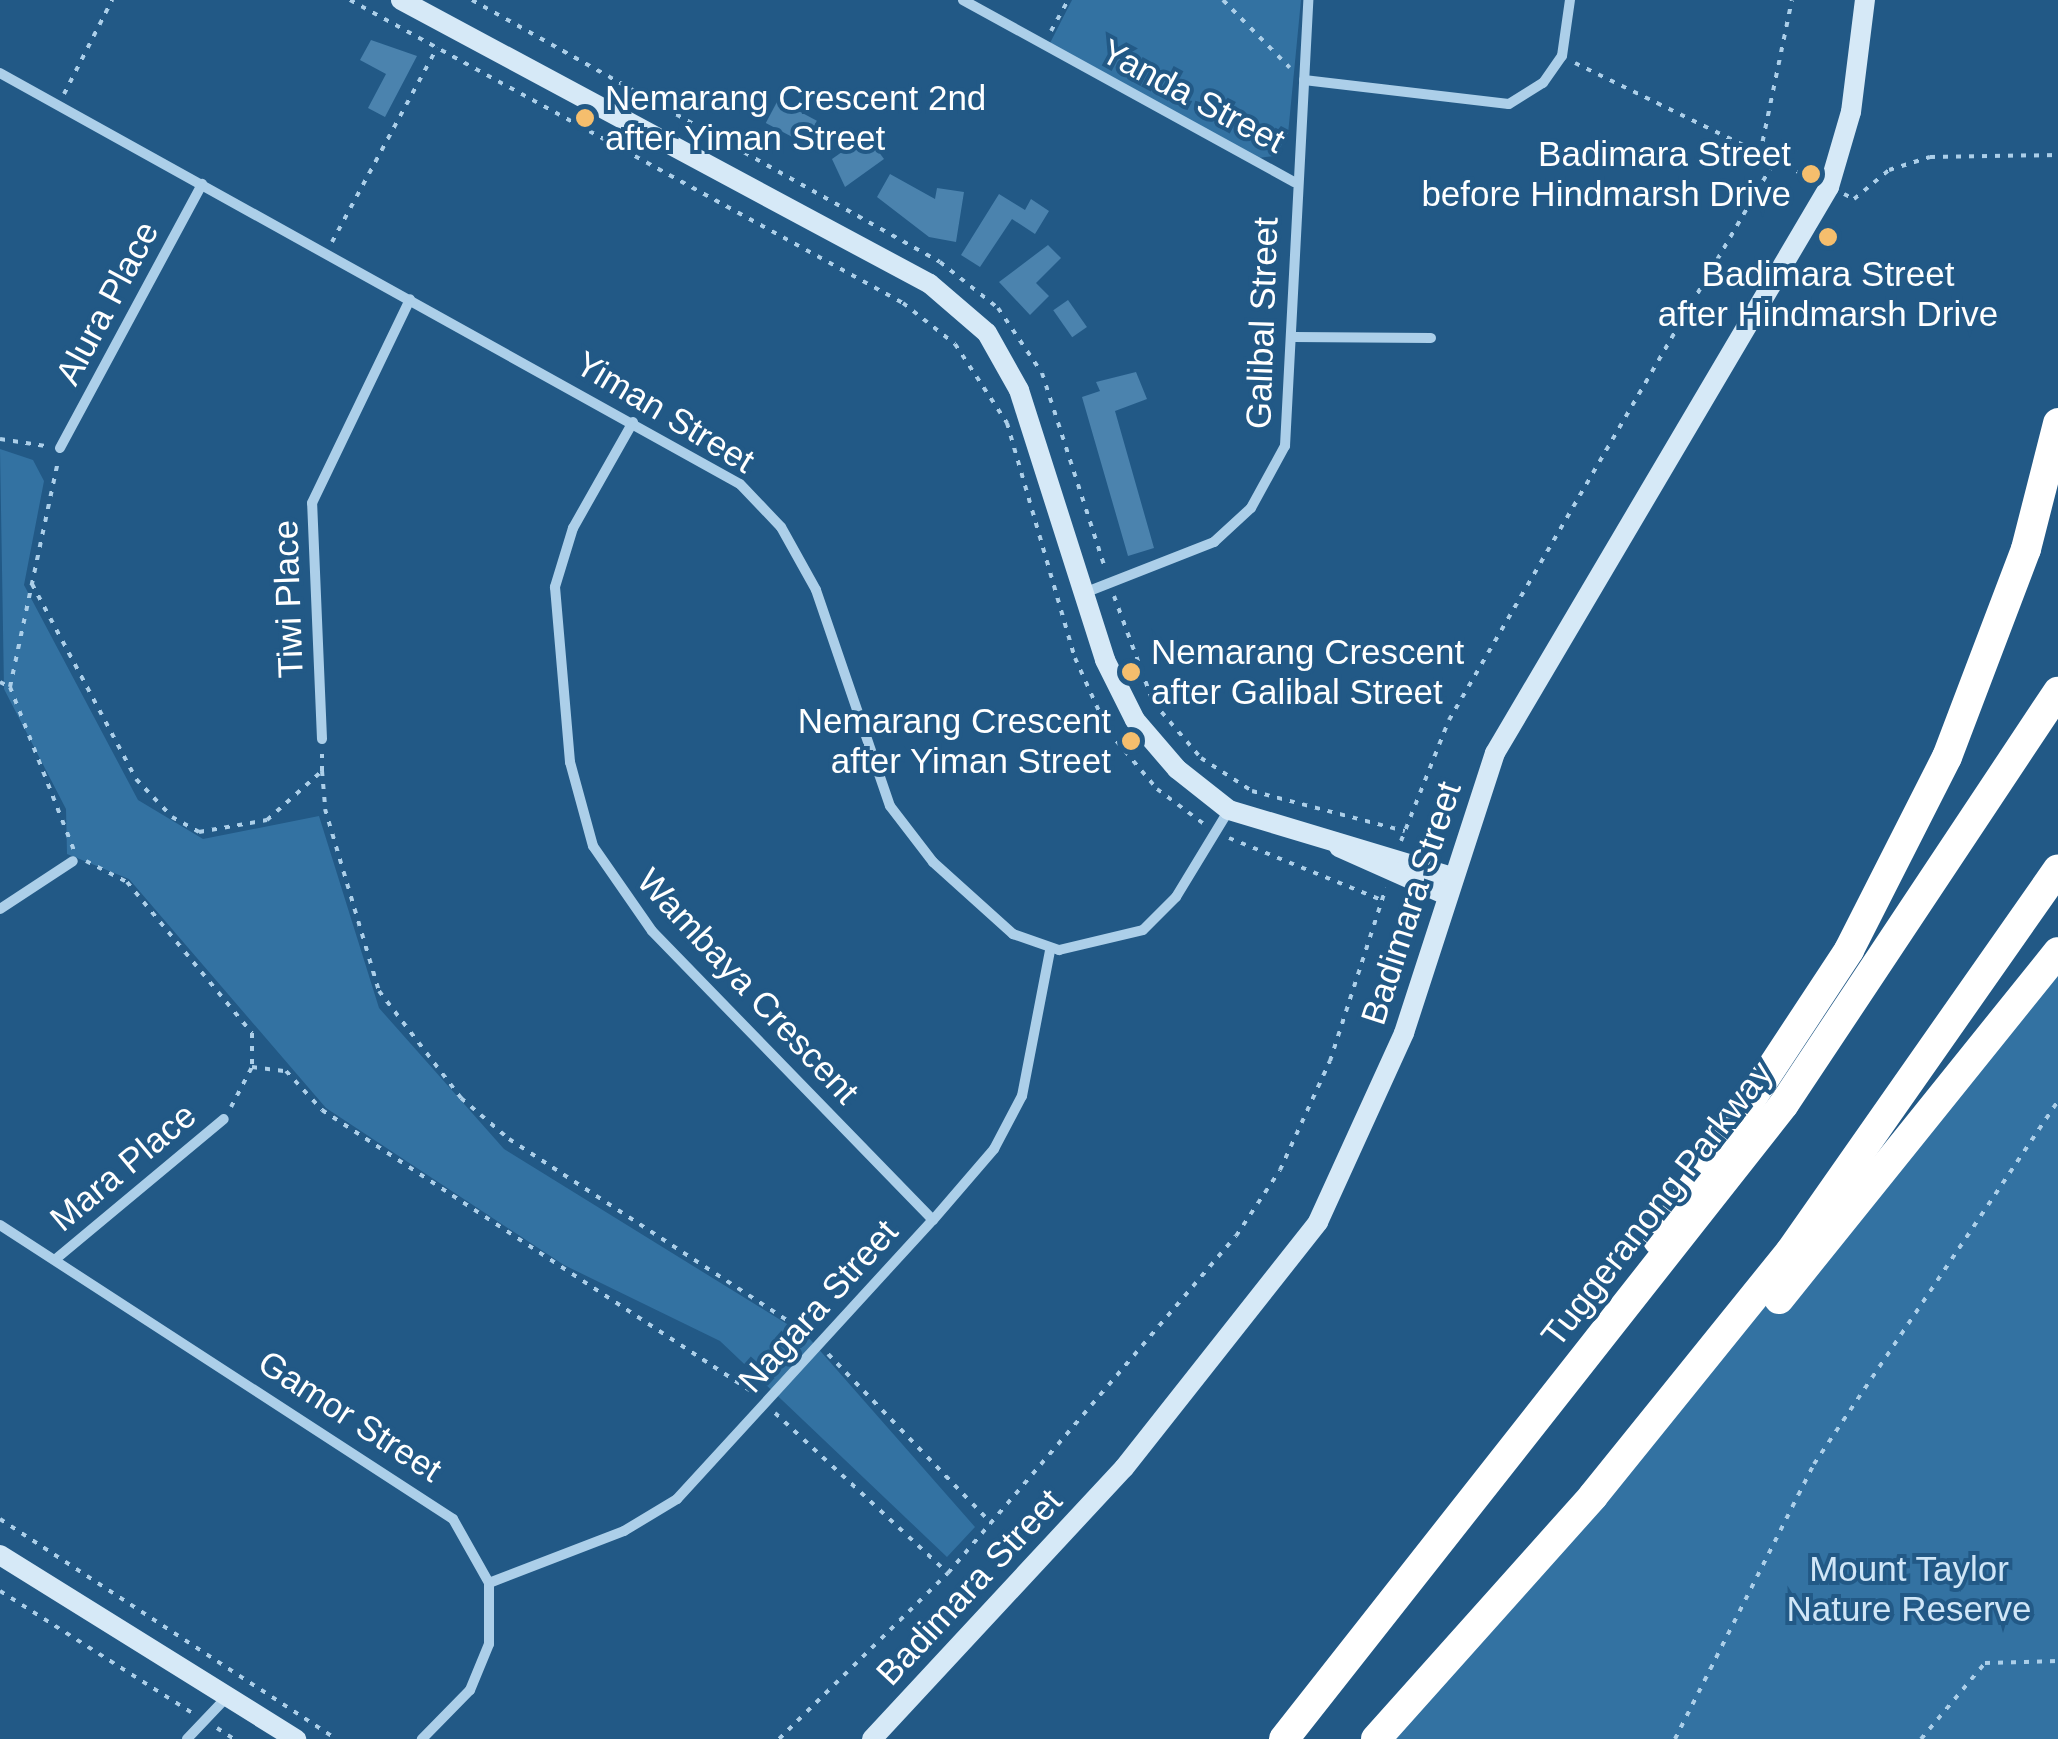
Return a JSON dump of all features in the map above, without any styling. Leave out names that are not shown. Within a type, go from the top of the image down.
[{"type":"highway","points":[[1583,1362],[1849,950],[1947,757],[2026,549],[2058,423]]},
{"type":"highway","name":"Tuggeranong Parkway","points":[[1284,1739],[1583,1362],[1840,1026],[2058,692]]},
{"type":"highway","points":[[1376,1739],[1593,1496],[1790,1252],[2058,870]]},
{"type":"highway","points":[[1593,1496],[1641,1463],[1730,1360],[2058,952]]},
{"type":"main road","name":"Badimara Street","points":[[872,1739],[1124,1468],[1318,1222],[1362,1141],[1495,753],[1550,649],[1732,362],[1829,186],[1852,112],[1865,0]]},
{"type":"main road","points":[[412,3],[448,26],[930,284],[987,333],[1019,390],[1084,594],[1135,720],[1228,810],[1450,886]]},
{"type":"main road","points":[[0,1555],[225,1699],[296,1739]]},
{"type":"street","name":"Yanda Street","points":[[962,0],[1294,182]]},
{"type":"street","name":"Galibal Street","points":[[1084,594],[1188,558],[1258,499],[1285,446],[1294,337],[1294,182],[1308,0]]},
{"type":"street","points":[[1304,80],[1509,104],[1543,83],[1562,56],[1570,0]]},
{"type":"street","name":"Yiman Street","points":[[0,74],[728,474],[780,527],[816,590],[890,806],[972,901],[1050,950]]},
{"type":"street","name":"Alura Place","points":[[60,448],[202,184]]},
{"type":"street","name":"Tiwi Place","points":[[322,739],[312,503],[410,299]]},
{"type":"street","points":[[1294,337],[1432,338]]},
{"type":"street","name":"Wambaya Crescent","points":[[633,422],[573,528],[554,588],[570,762],[586,828],[652,931],[933,1220]]},
{"type":"street","points":[[1050,950],[1112,943],[1156,921],[1228,810]]},
{"type":"street","points":[[0,909],[73,861]]},
{"type":"street","name":"Nagara Street","points":[[489,1583],[624,1531],[677,1499],[767,1406],[933,1220],[994,1149],[1022,1096],[1050,950]]},
{"type":"street","name":"Mara Place","points":[[57,1258],[224,1118]]},
{"type":"street","name":"Gamor Street","points":[[0,1225],[443,1509],[489,1583]]},
{"type":"street","points":[[422,1739],[470,1690],[486,1658],[489,1583]]},
{"type":"street","points":[[186,1739],[225,1699]]},
{"type":"path","points":[[58,105],[112,0]]},
{"type":"path","points":[[350,0],[904,303]]},
{"type":"path","points":[[472,0],[940,262],[998,308],[1042,373],[1110,584],[1153,702],[1201,758],[1252,791],[1405,830],[1449,720],[1774,162]]},
{"type":"path","points":[[1042,46],[1068,0]]},
{"type":"path","points":[[1223,0],[1304,80]]},
{"type":"path","points":[[1760,154],[1792,0]]},
{"type":"path","points":[[326,252],[448,26]]},
{"type":"path","points":[[1562,56],[1854,199],[1890,170],[1930,157],[2058,155]]},
{"type":"path","points":[[0,439],[60,448],[10,687],[63,808],[73,861],[127,882],[252,1033],[252,1067],[224,1118]]},
{"type":"path","points":[[32,584],[136,779],[172,817],[199,832],[267,820],[322,771]]},
{"type":"path","points":[[0,682],[10,687]]},
{"type":"path","points":[[322,739],[324,809],[379,991],[462,1098],[820,1346],[991,1523]]},
{"type":"path","points":[[779,1739],[948,1573],[1085,1422],[1280,1170],[1330,1061],[1382,900]]},
{"type":"path","points":[[252,1067],[286,1072],[322,1110],[701,1351],[767,1406],[948,1573]]},
{"type":"path","points":[[1676,1739],[1814,1464],[2058,1101]]},
{"type":"path","points":[[0,1519],[336,1739]]},
{"type":"path","points":[[0,1591],[234,1739]]},
{"type":"path","points":[[1921,1739],[1985,1663],[2058,1661]]},
{"type":"green space","points":[[1072,0],[1301,0],[1288,134],[1275,156],[1258,158],[1049,45]]},
{"type":"green space","points":[[0,449],[33,460],[44,481],[24,585],[138,800],[203,839],[319,816],[379,1008],[504,1149],[808,1337],[975,1527],[947,1557],[720,1341],[564,1265],[326,1108],[129,879],[67,854],[66,809],[4,689]]},
{"type":"green space","name":"Mount Taylor Nature Reserve","points":[[2058,967],[2058,1739],[1386,1739]]},
{"type":"building","points":[[371,40],[417,56],[385,117],[368,108],[386,74],[360,60]]},
{"type":"building","points":[[778,100],[817,121],[805,144],[766,123]]},
{"type":"building","points":[[866,135],[884,159],[845,187],[832,159]]},
{"type":"building","points":[[890,174],[935,199],[937,188],[964,192],[956,242],[929,237],[877,197]]},
{"type":"building","points":[[999,194],[1025,210],[1031,199],[1049,211],[1035,234],[1012,219],[980,267],[961,255]]},
{"type":"building","points":[[1048,245],[1061,258],[1036,283],[1049,296],[1030,315],[999,282]]},
{"type":"building","points":[[1068,300],[1087,327],[1072,337],[1053,310]]},
{"type":"building","points":[[1136,372],[1147,399],[1115,411],[1154,548],[1128,556],[1082,397],[1100,391],[1096,382]]},
{"type":"place","name":"Nemarang Crescent 2nd after Yiman Street","points":[[585,118]]},
{"type":"place","name":"Badimara Street before Hindmarsh Drive","points":[[1811,174]]},
{"type":"place","name":"Badimara Street after Hindmarsh Drive","points":[[1828,237]]},
{"type":"place","name":"Nemarang Crescent after Galibal Street","points":[[1131,672]]},
{"type":"place","name":"Nemarang Crescent after Yiman Street","points":[[1131,741]]}]
